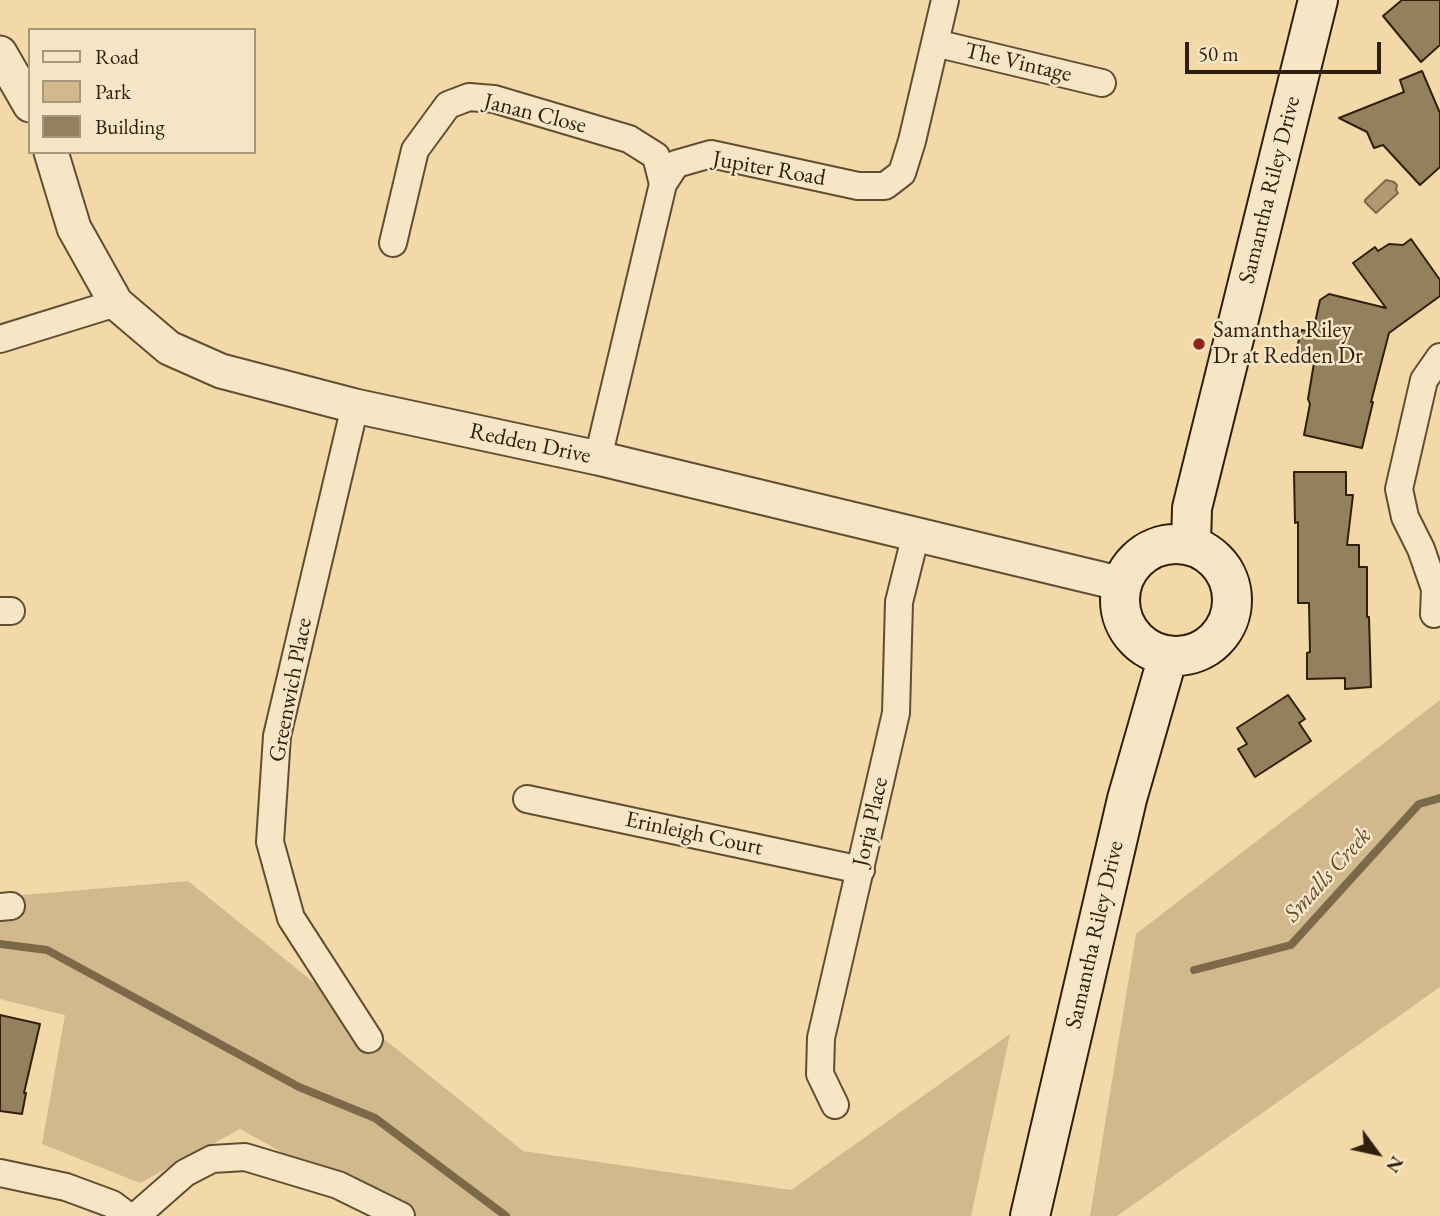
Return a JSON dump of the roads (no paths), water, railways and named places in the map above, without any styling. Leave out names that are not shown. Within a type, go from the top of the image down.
[{"type":"main road","name":"Samantha Riley Drive","points":[[1191,545],[1192,508],[1318,0]]},
{"type":"main road","points":[[1160,545],[1191,545],[1207,552],[1220,563],[1229,578],[1233,594],[1232,611],[1226,627],[1215,641],[1201,651],[1185,656],[1168,656],[1154,652],[1130,633],[1120,605],[1122,584],[1135,562],[1146,552],[1160,545]]},
{"type":"main road","name":"Samantha Riley Drive","points":[[1030,1216],[1127,799],[1168,656]]},
{"type":"street","name":"Jupiter Road","points":[[663,184],[676,164],[711,154],[858,186],[885,186],[902,173],[945,0]]},
{"type":"street","name":"The Vintage","points":[[935,43],[1102,83]]},
{"type":"street","points":[[0,53],[28,102]]},
{"type":"street","name":"Janan Close","points":[[393,243],[415,150],[448,105],[469,97],[494,99],[629,139],[656,156],[663,184]]},
{"type":"street","name":"Redden Drive","points":[[52,154],[74,228],[116,303],[169,348],[221,371],[355,405],[598,458],[1122,584]]},
{"type":"street","points":[[598,458],[663,184]]},
{"type":"street","points":[[0,339],[116,303]]},
{"type":"street","points":[[1434,614],[1435,589],[1421,549],[1405,517],[1399,489],[1424,380],[1440,356]]},
{"type":"street","name":"Greenwich Place","points":[[355,405],[278,736],[270,842],[291,918],[369,1039]]},
{"type":"street","name":"Jorja Place","points":[[835,1105],[820,1074],[821,1038],[896,713],[900,602],[916,534]]},
{"type":"street","name":"Erinleigh Court","points":[[527,799],[861,870]]},
{"type":"street","points":[[136,1216],[185,1173],[212,1159],[245,1157],[338,1185],[401,1216]]},
{"type":"street","points":[[0,1173],[66,1187],[112,1204],[128,1216]]},
{"type":"waterway","name":"Smalls Creek","points":[[1194,970],[1291,945],[1419,804],[1440,798]]},
{"type":"waterway","points":[[0,944],[47,950],[299,1087],[375,1118],[506,1216]]},
{"type":"place","name":"Samantha Riley Dr at Redden Dr","points":[[1199,344]]}]
